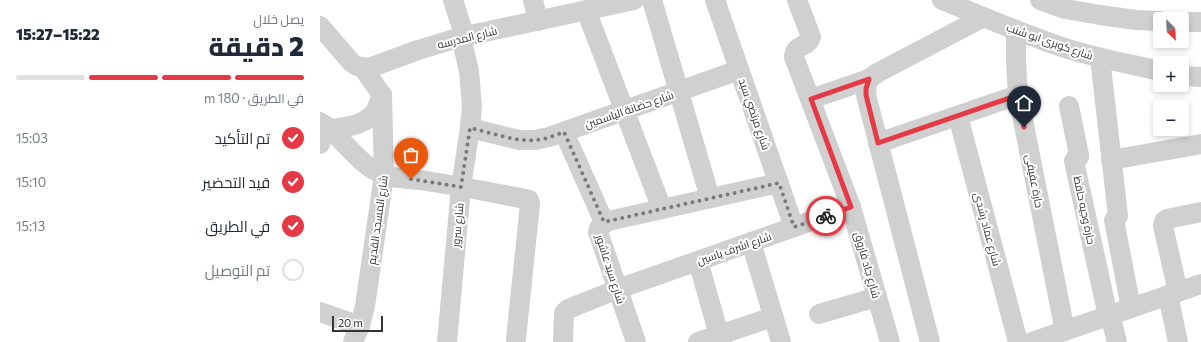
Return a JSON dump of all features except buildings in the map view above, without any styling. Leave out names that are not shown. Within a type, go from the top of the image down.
[{"type":"street","name":"شارع سرور","points":[[447,342],[461,187],[472,106],[471,88],[463,37],[453,0]]},
{"type":"street","points":[[533,0],[538,21]]},
{"type":"street","name":"شارع المدرسه","points":[[363,68],[376,67],[418,50],[463,37],[634,0]]},
{"type":"street","points":[[652,0],[710,198]]},
{"type":"street","name":"شارع مرتضي سيد","points":[[715,0],[794,227]]},
{"type":"street","name":"شارع جاد فاروق","points":[[797,0],[811,37],[807,44],[800,46],[795,50],[794,57],[851,207],[890,342]]},
{"type":"street","name":"شارع كوبرى ابو شنب","points":[[942,0],[984,18],[1068,49],[1100,58],[1153,69]]},
{"type":"street","points":[[1040,0],[1063,4],[1100,15],[1153,20]]},
{"type":"street","points":[[586,10],[662,209]]},
{"type":"street","points":[[811,99],[869,79],[877,73],[984,18]]},
{"type":"street","points":[[1189,22],[1201,22]]},
{"type":"street","points":[[320,26],[352,63],[363,68],[382,95],[375,111],[367,119],[358,124],[324,130]]},
{"type":"street","name":"حارة عفيفى","points":[[1016,30],[1018,95],[1065,331]]},
{"type":"street","points":[[1100,58],[1118,216],[1114,220],[1131,308]]},
{"type":"street","name":"شارع حضانة الياسمين","points":[[470,128],[519,140],[535,140],[550,137],[739,70]]},
{"type":"street","points":[[1189,76],[1201,77]]},
{"type":"street","points":[[869,79],[866,95],[930,342]]},
{"type":"street","name":"شارع المسجد القديم","points":[[357,337],[365,306],[384,175],[382,95]]},
{"type":"street","points":[[878,143],[1018,95]]},
{"type":"street","name":"حارة وجيه حافظ","points":[[1069,106],[1079,155],[1079,157],[1074,161],[1109,315]]},
{"type":"street","name":"شارع عماد رشدى","points":[[958,116],[1018,342]]},
{"type":"street","points":[[324,130],[367,166],[384,175],[461,187],[529,200],[530,204],[516,339]]},
{"type":"street","name":"شارع سيد عاشور","points":[[564,132],[604,222],[604,224],[599,228],[598,232],[636,342]]},
{"type":"street","points":[[1111,160],[1201,144]]},
{"type":"street","points":[[604,222],[779,183]]},
{"type":"street","name":"شارع اشرف ياسين","points":[[563,342],[565,310],[618,289],[851,207]]},
{"type":"street","points":[[1178,342],[1163,223],[1167,219],[1201,212]]},
{"type":"street","points":[[751,242],[781,342]]},
{"type":"street","points":[[698,261],[720,338]]},
{"type":"street","points":[[1040,341],[1109,315],[1201,284]]},
{"type":"street","points":[[819,314],[877,296]]},
{"type":"street","points":[[320,312],[357,337]]},
{"type":"street","points":[[1109,315],[1117,342]]},
{"type":"street","points":[[698,342],[720,338],[773,317]]},
{"type":"way so far","points":[[411,179],[461,187],[470,128],[519,140],[535,140],[564,132],[604,222],[779,183],[794,227],[826,216]]},
{"type":"route","points":[[826,216],[851,207],[811,99],[869,79],[866,95],[878,143],[1018,95],[1024,127]]}]
